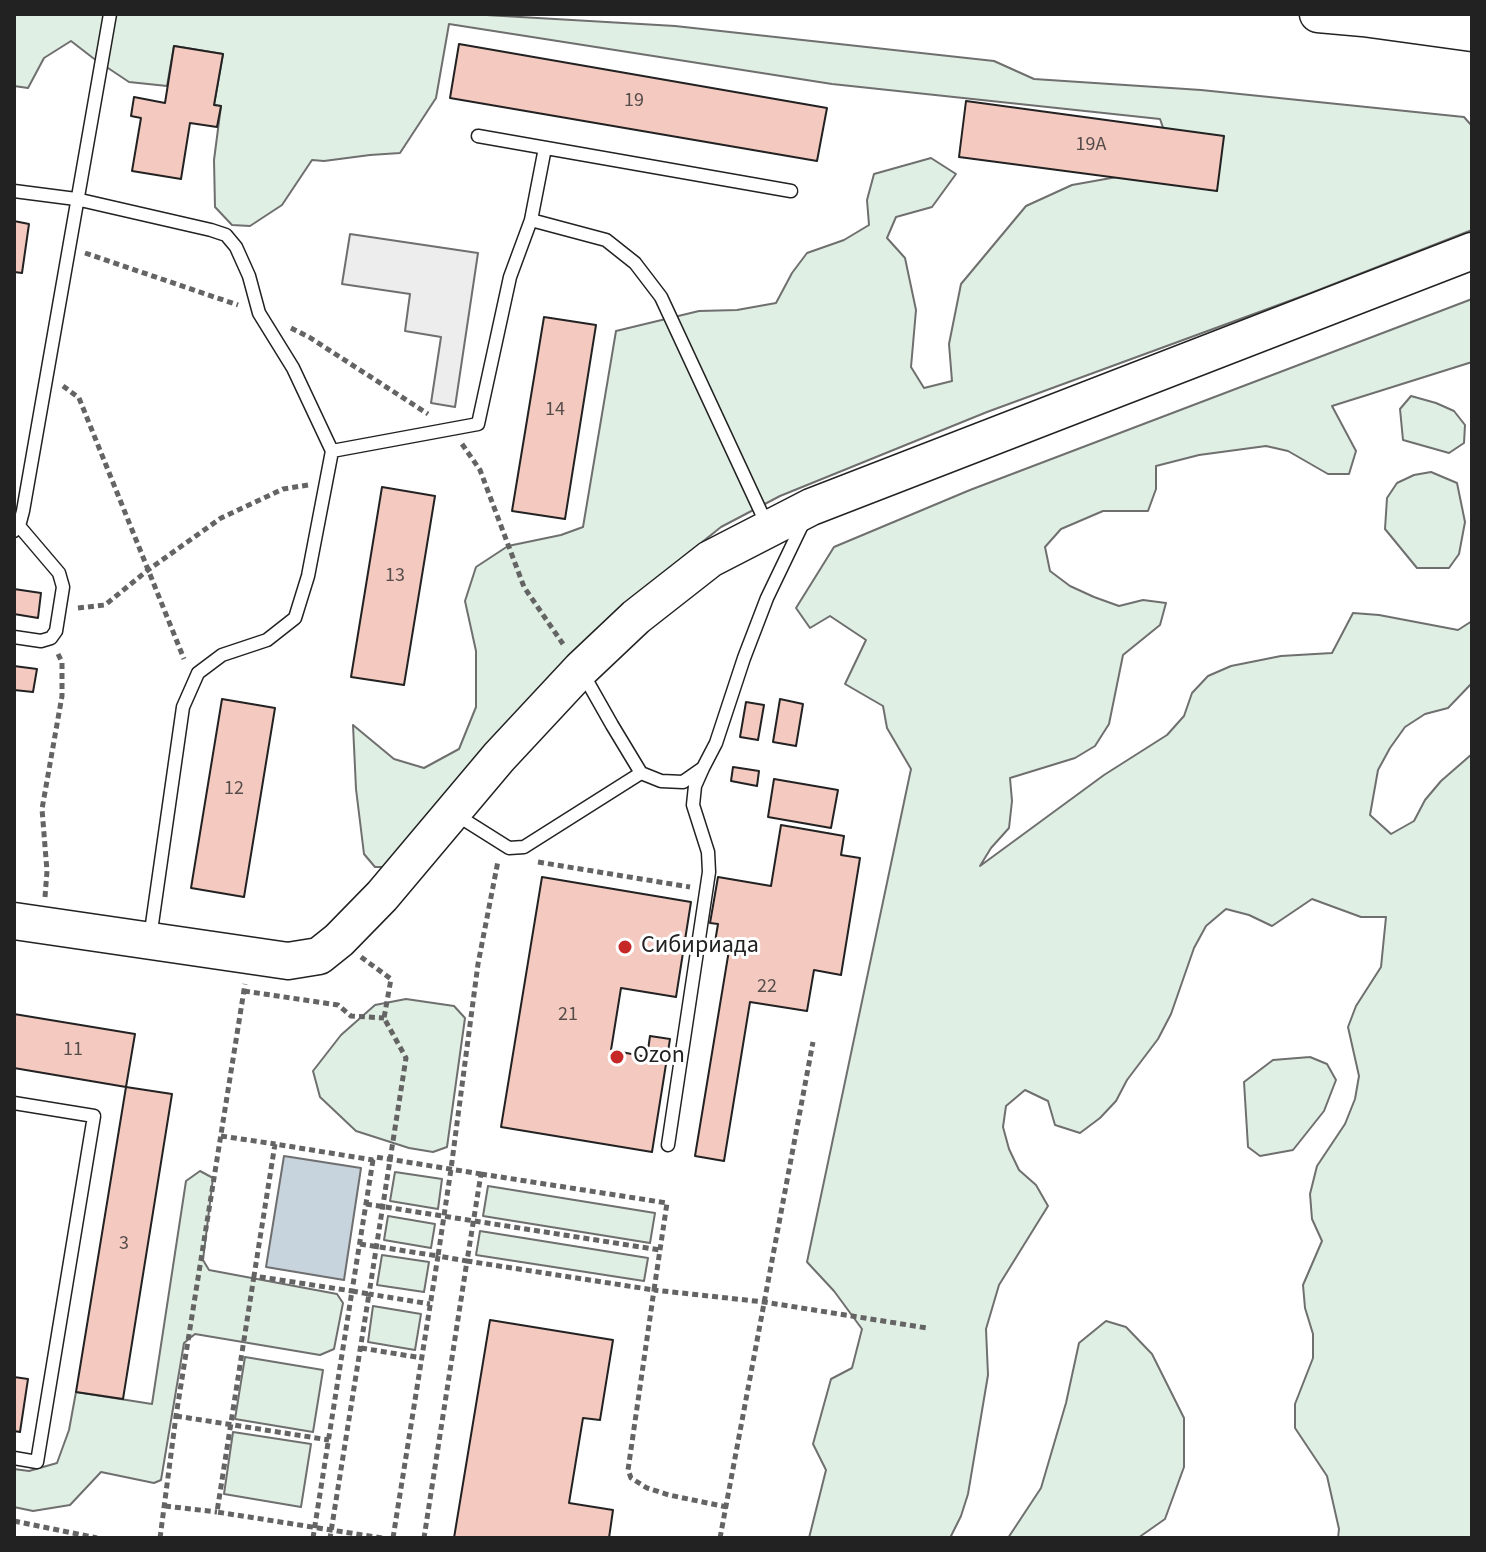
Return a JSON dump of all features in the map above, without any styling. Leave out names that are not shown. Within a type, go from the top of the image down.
[{"type":"street","points":[[1318,14],[1472,33]]},
{"type":"street","points":[[28,923],[288,961],[319,956],[382,896],[499,757],[581,669],[636,617],[710,559],[811,507],[1472,251]]},
{"type":"lane","points":[[14,637],[41,641],[51,638],[56,631],[63,587],[59,573],[17,528],[47,376],[110,14]]},
{"type":"lane","points":[[478,136],[791,191]]},
{"type":"lane","points":[[332,451],[478,424],[510,277],[531,220],[545,148]]},
{"type":"lane","points":[[14,191],[76,199],[226,235],[236,247],[249,276],[259,313],[293,368],[332,451],[308,576],[295,618],[267,640],[222,655],[198,673],[183,707],[150,942]]},
{"type":"lane","points":[[531,220],[606,240],[635,263],[661,297],[768,528]]},
{"type":"lane","points":[[668,1145],[709,872],[708,852],[693,805],[695,786],[716,743],[767,598],[811,507]]},
{"type":"lane","points":[[581,669],[641,773],[661,781],[683,782],[703,768]]},
{"type":"lane","points":[[452,812],[509,848],[524,847],[641,773]]},
{"type":"lane","points":[[14,1103],[94,1116],[37,1462],[14,1458]]},
{"type":"path","points":[[68,248],[259,313],[309,337],[452,430],[480,470],[524,587],[581,669]]},
{"type":"path","points":[[47,376],[79,398],[194,682]]},
{"type":"path","points":[[60,605],[84,608],[105,605],[221,518],[283,489],[325,482]]},
{"type":"path","points":[[28,923],[47,871],[42,809],[62,696],[62,662],[51,638]]},
{"type":"path","points":[[393,1538],[451,1169],[478,964],[501,843]]},
{"type":"path","points":[[499,856],[706,889]]},
{"type":"path","points":[[330,1538],[406,1058],[384,1018],[391,979],[339,940]]},
{"type":"path","points":[[160,1538],[176,1416],[249,955]]},
{"type":"path","points":[[244,991],[338,1005],[351,1016],[384,1018]]},
{"type":"path","points":[[720,1538],[813,1042]]},
{"type":"path","points":[[220,1136],[667,1203],[628,1470],[631,1478],[647,1488],[727,1507]]},
{"type":"path","points":[[217,1512],[275,1144]]},
{"type":"path","points":[[313,1538],[373,1160]]},
{"type":"path","points":[[424,1538],[481,1174]]},
{"type":"path","points":[[366,1204],[660,1250]]},
{"type":"path","points":[[360,1244],[654,1290],[764,1302],[927,1328]]},
{"type":"path","points":[[254,1276],[430,1304]]},
{"type":"path","points":[[361,1348],[422,1358]]},
{"type":"path","points":[[176,1416],[329,1440]]},
{"type":"path","points":[[165,1506],[382,1538]]},
{"type":"path","points":[[14,1521],[97,1538]]},
{"type":"green space","points":[[14,14],[469,14],[675,26],[994,61],[1034,79],[1201,90],[1464,117],[1472,126],[1472,230],[1311,293],[987,412],[780,496],[721,527],[631,599],[386,867],[375,867],[364,854],[356,789],[353,725],[394,759],[424,768],[459,749],[476,707],[476,651],[465,601],[476,567],[508,546],[583,527],[616,331],[699,311],[737,310],[776,303],[807,253],[844,240],[869,225],[867,200],[874,174],[931,158],[956,174],[932,207],[896,217],[887,238],[905,258],[916,310],[911,367],[924,388],[952,381],[949,344],[961,284],[1026,206],[1072,185],[1139,173],[1168,142],[1160,119],[832,84],[449,24],[436,98],[400,153],[312,160],[282,205],[250,226],[232,225],[215,207],[214,160],[221,106],[214,105],[223,54],[174,46],[167,86],[129,82],[71,41],[44,58],[28,88],[14,86]]},
{"type":"green space","points":[[1472,299],[1472,362],[1332,406],[1356,451],[1349,474],[1328,474],[1288,451],[1266,446],[1199,455],[1156,466],[1156,489],[1148,511],[1103,511],[1061,529],[1045,547],[1050,571],[1070,586],[1119,606],[1143,600],[1166,603],[1160,625],[1123,655],[1109,724],[1095,746],[1075,758],[1010,778],[1012,801],[1009,828],[980,866],[1104,775],[1167,735],[1184,716],[1192,693],[1208,676],[1231,666],[1281,656],[1332,653],[1353,613],[1458,630],[1472,621],[1472,683],[1448,708],[1425,714],[1405,727],[1378,770],[1370,815],[1391,834],[1414,821],[1425,800],[1441,781],[1472,754],[1472,1538],[1338,1538],[1339,1529],[1327,1476],[1295,1428],[1295,1404],[1313,1358],[1313,1334],[1305,1308],[1303,1285],[1322,1241],[1312,1219],[1310,1194],[1317,1166],[1345,1124],[1355,1099],[1359,1076],[1348,1027],[1356,1006],[1381,967],[1386,917],[1361,917],[1312,899],[1272,926],[1226,909],[1206,926],[1194,948],[1171,1014],[1158,1039],[1127,1080],[1116,1101],[1080,1133],[1055,1125],[1048,1101],[1025,1090],[1006,1106],[1003,1127],[1009,1149],[1019,1170],[1036,1185],[1048,1206],[999,1285],[986,1329],[988,1375],[968,1494],[961,1516],[950,1538],[809,1538],[826,1470],[813,1444],[831,1379],[852,1368],[862,1329],[834,1291],[807,1262],[911,769],[887,728],[883,706],[845,684],[866,640],[830,616],[810,628],[796,608],[834,547],[970,490]]},
{"type":"green space","points":[[1411,396],[1454,411],[1465,425],[1464,443],[1449,453],[1403,440],[1400,409]]},
{"type":"green space","points":[[1431,472],[1457,483],[1465,522],[1459,554],[1449,568],[1417,568],[1385,529],[1387,498],[1397,483]]},
{"type":"green space","points":[[406,999],[454,1006],[465,1018],[447,1147],[433,1152],[409,1148],[356,1131],[320,1097],[313,1071],[341,1035],[375,1005]]},
{"type":"green space","points":[[1310,1057],[1327,1064],[1336,1080],[1324,1111],[1293,1150],[1260,1156],[1248,1147],[1244,1082],[1273,1060]]},
{"type":"green space","points":[[200,1171],[213,1178],[203,1260],[209,1270],[337,1294],[343,1303],[334,1349],[320,1355],[195,1334],[184,1343],[161,1480],[154,1483],[101,1472],[70,1505],[33,1511],[14,1507],[14,1469],[29,1471],[57,1463],[69,1430],[76,1392],[152,1404],[186,1181]]},
{"type":"green space","points":[[395,1172],[442,1179],[438,1209],[390,1201]]},
{"type":"green space","points":[[488,1186],[655,1213],[650,1243],[483,1216]]},
{"type":"green space","points":[[388,1216],[435,1224],[431,1248],[384,1240]]},
{"type":"green space","points":[[480,1231],[648,1258],[644,1281],[476,1255]]},
{"type":"green space","points":[[382,1255],[429,1262],[424,1292],[377,1285]]},
{"type":"green space","points":[[373,1306],[421,1314],[415,1350],[368,1342]]},
{"type":"green space","points":[[1106,1321],[1126,1327],[1152,1354],[1184,1418],[1184,1467],[1165,1519],[1138,1538],[1008,1538],[1041,1488],[1066,1403],[1079,1343]]},
{"type":"green space","points":[[245,1357],[323,1370],[313,1432],[235,1419]]},
{"type":"green space","points":[[233,1432],[311,1444],[301,1507],[224,1494]]},
{"type":"shaded area","points":[[350,234],[478,253],[455,407],[431,403],[441,337],[405,331],[410,294],[342,284]]},
{"type":"shaded area","points":[[284,1156],[361,1168],[344,1280],[266,1267]]},
{"type":"building","points":[[459,44],[827,108],[817,161],[450,98]]},
{"type":"building","points":[[174,46],[223,54],[214,105],[221,106],[217,127],[190,123],[181,179],[132,171],[141,118],[131,116],[134,97],[165,103]]},
{"type":"building","points":[[966,101],[1224,136],[1217,191],[959,157]]},
{"type":"building","points":[[14,221],[29,224],[22,273],[14,272]]},
{"type":"building","points":[[544,317],[596,325],[565,519],[512,511]]},
{"type":"building","points":[[382,487],[435,496],[404,685],[351,677]]},
{"type":"building","points":[[14,589],[41,593],[38,618],[14,614]]},
{"type":"building","points":[[14,666],[37,669],[33,692],[14,690]]},
{"type":"building","points":[[222,699],[275,708],[244,897],[191,888]]},
{"type":"building","points":[[780,699],[803,704],[796,746],[773,742]]},
{"type":"building","points":[[746,702],[764,705],[758,740],[740,737]]},
{"type":"building","points":[[733,767],[759,771],[757,786],[731,781]]},
{"type":"building","points":[[774,779],[838,790],[831,828],[768,817]]},
{"type":"building","points":[[781,825],[844,836],[841,855],[860,858],[841,975],[814,970],[807,1011],[750,1002],[724,1161],[695,1156],[730,944],[715,942],[718,924],[710,923],[718,877],[771,886]]},
{"type":"building","points":[[542,877],[691,902],[676,997],[621,988],[611,1050],[647,1057],[650,1036],[670,1039],[652,1152],[501,1127]]},
{"type":"building","points":[[14,1014],[135,1034],[126,1087],[14,1068]]},
{"type":"building","points":[[126,1087],[172,1094],[123,1399],[76,1392]]},
{"type":"building","points":[[490,1320],[613,1340],[600,1420],[583,1418],[569,1503],[613,1510],[609,1538],[454,1538]]},
{"type":"building","points":[[14,1377],[28,1379],[20,1432],[14,1431]]},
{"type":"place","name":"Сибириада","points":[[625,947]]},
{"type":"place","name":"Ozon","points":[[617,1057]]}]
